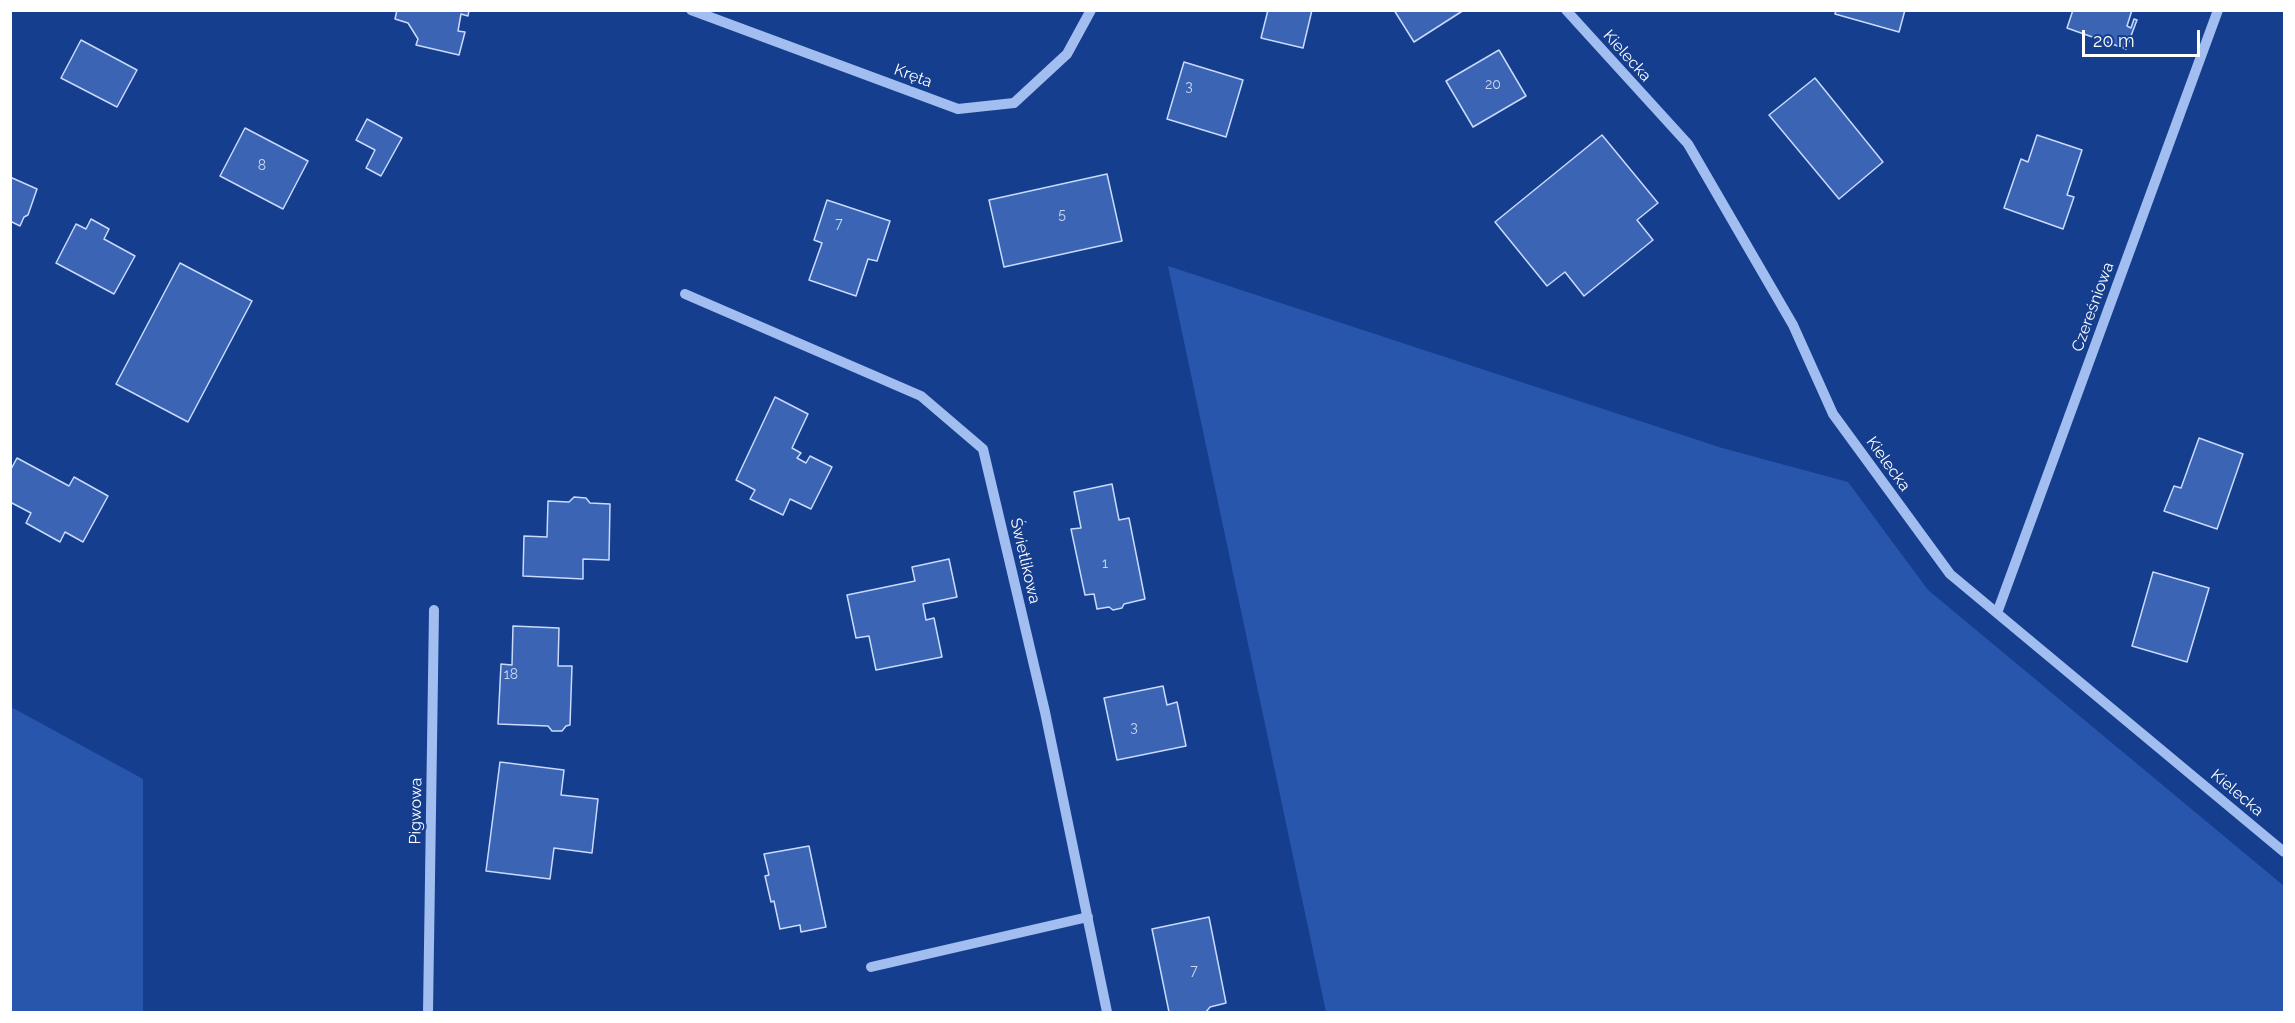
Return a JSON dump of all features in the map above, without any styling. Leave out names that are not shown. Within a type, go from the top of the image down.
[{"type":"street","name":"Kręta","points":[[691,10],[958,109],[1014,103],[1067,54],[1091,10]]},
{"type":"street","name":"Kielecka","points":[[1566,10],[1688,144],[1793,325],[1833,414],[1950,574],[2284,852]]},
{"type":"street","name":"Czereśniowa","points":[[1997,613],[2218,10]]},
{"type":"street","name":"Świetlikowa","points":[[685,294],[921,396],[983,449],[1045,712],[1107,1012]]},
{"type":"street","name":"Pigwowa","points":[[428,1012],[434,610]]},
{"type":"street","points":[[871,967],[1088,916]]},
{"type":"shaded area","points":[[1168,266],[1722,448],[1848,482],[1928,590],[2284,886],[2284,1012],[1326,1012]]},
{"type":"shaded area","points":[[11,707],[143,779],[143,1012],[11,1012]]},
{"type":"building","points":[[397,10],[469,10],[468,16],[461,14],[458,31],[465,32],[459,55],[416,45],[418,39],[408,23],[395,19]]},
{"type":"building","points":[[1268,10],[1312,10],[1303,48],[1261,38]]},
{"type":"building","points":[[1394,10],[1464,10],[1414,42]]},
{"type":"building","points":[[1836,10],[1905,10],[1899,32],[1835,14]]},
{"type":"building","points":[[2073,10],[2132,10],[2127,26],[2131,28],[2134,19],[2137,20],[2126,49],[2067,28]]},
{"type":"building","points":[[81,40],[137,70],[117,107],[61,78]]},
{"type":"building","points":[[1499,50],[1526,96],[1473,127],[1446,81]]},
{"type":"building","points":[[1184,62],[1243,80],[1226,137],[1167,119]]},
{"type":"building","points":[[1815,78],[1883,162],[1839,199],[1769,115]]},
{"type":"building","points":[[367,119],[402,138],[381,176],[366,168],[375,150],[356,140]]},
{"type":"building","points":[[245,128],[308,161],[283,209],[220,176]]},
{"type":"building","points":[[1602,135],[1658,203],[1637,220],[1653,240],[1584,296],[1565,272],[1547,286],[1495,222]]},
{"type":"building","points":[[2037,135],[2082,150],[2067,195],[2074,197],[2063,229],[2004,208],[2021,159],[2028,162]]},
{"type":"building","points":[[1107,174],[1122,241],[1004,267],[989,200]]},
{"type":"building","points":[[10,177],[37,189],[28,215],[24,217],[20,226],[10,221]]},
{"type":"building","points":[[827,200],[890,221],[877,261],[868,259],[856,296],[809,280],[822,243],[814,240]]},
{"type":"building","points":[[91,219],[109,229],[104,239],[135,256],[114,294],[56,263],[76,224],[86,229]]},
{"type":"building","points":[[180,263],[252,301],[188,422],[116,384]]},
{"type":"building","points":[[775,397],[808,414],[792,448],[801,453],[797,458],[806,463],[810,456],[832,467],[811,509],[790,499],[783,515],[750,499],[755,490],[736,480]]},
{"type":"building","points":[[2199,438],[2243,454],[2217,529],[2164,511],[2174,486],[2181,488]]},
{"type":"building","points":[[17,458],[69,486],[74,477],[108,496],[83,542],[65,532],[60,542],[26,523],[31,513],[10,502],[10,471]]},
{"type":"building","points":[[1112,484],[1119,520],[1129,518],[1145,599],[1124,604],[1122,608],[1113,610],[1109,607],[1097,609],[1094,594],[1085,595],[1071,529],[1081,528],[1074,492]]},
{"type":"building","points":[[574,497],[586,498],[590,503],[610,504],[609,560],[583,559],[583,579],[523,576],[524,536],[547,537],[548,501],[569,502]]},
{"type":"building","points":[[949,559],[957,597],[923,604],[926,620],[934,618],[942,657],[876,670],[869,636],[856,638],[847,595],[915,581],[912,567]]},
{"type":"building","points":[[2153,572],[2209,588],[2187,662],[2132,646]]},
{"type":"building","points":[[513,626],[559,628],[558,666],[572,666],[570,725],[562,731],[552,731],[548,726],[498,724],[501,664],[512,665]]},
{"type":"building","points":[[1163,686],[1167,705],[1177,702],[1186,746],[1117,760],[1104,698]]},
{"type":"building","points":[[500,762],[564,770],[561,795],[598,799],[592,853],[554,848],[550,879],[486,871]]},
{"type":"building","points":[[809,846],[826,927],[801,932],[800,925],[780,929],[774,901],[771,902],[765,876],[769,875],[764,854]]},
{"type":"building","points":[[1209,917],[1226,1003],[1210,1007],[1206,1012],[1169,1012],[1152,929]]}]
